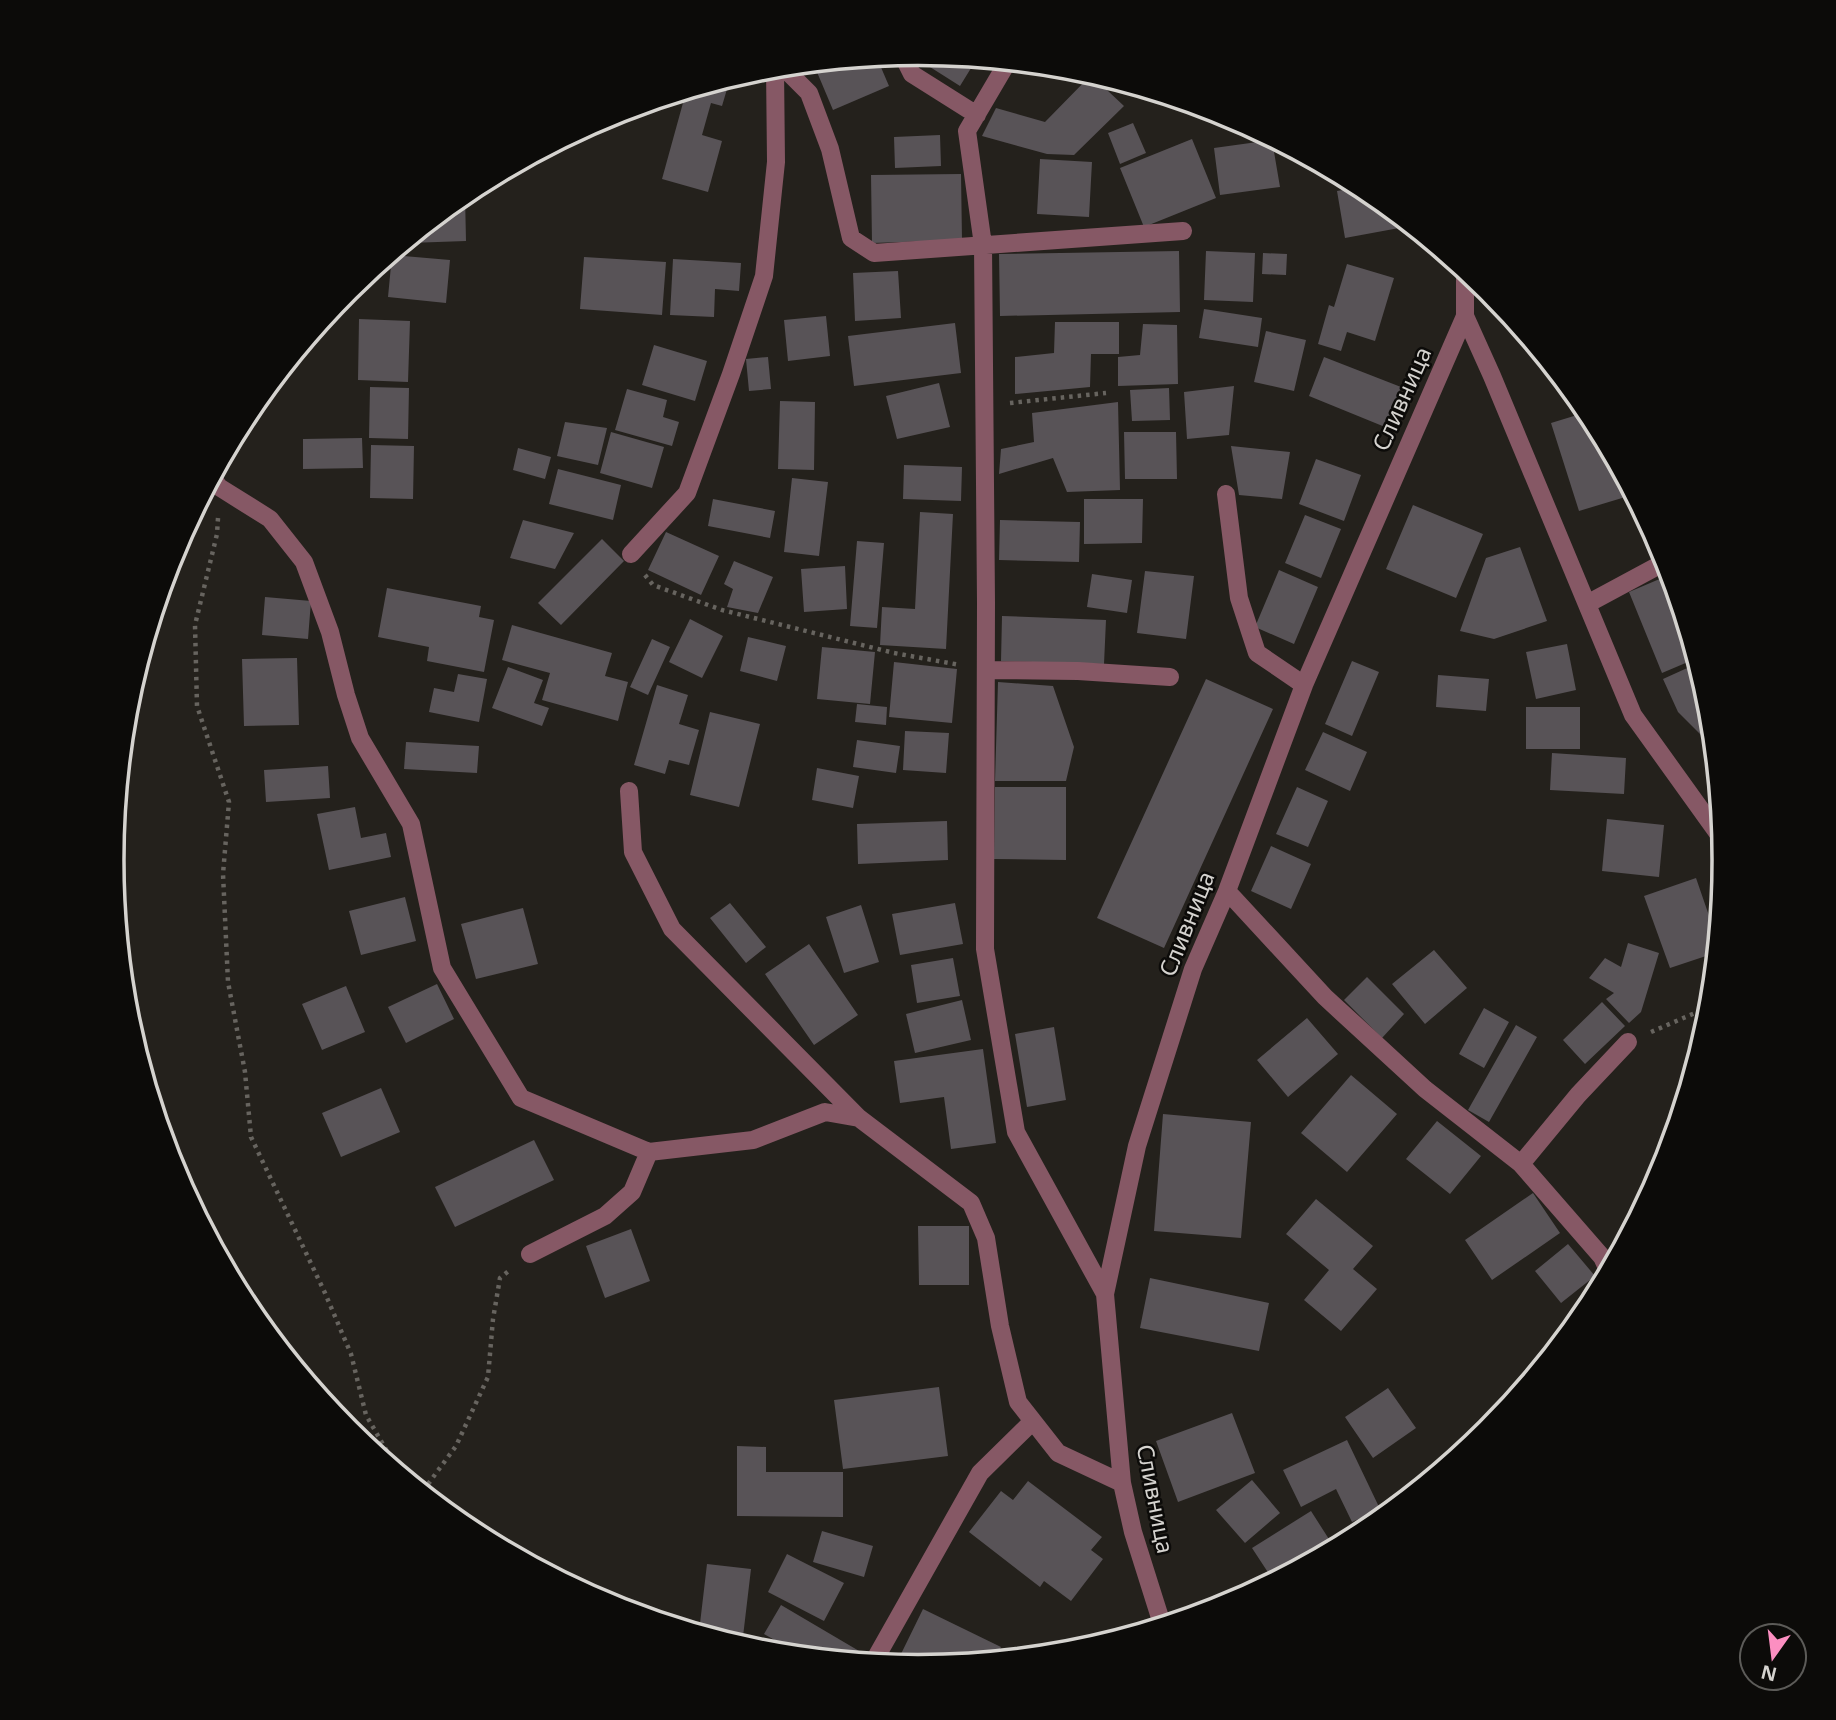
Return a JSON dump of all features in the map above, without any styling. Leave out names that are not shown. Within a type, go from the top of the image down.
[{"type":"street","points":[[908,66],[912,74],[977,115]]},
{"type":"street","points":[[1002,71],[967,131],[983,245],[985,949],[1016,1132],[1105,1294]]},
{"type":"street","points":[[792,77],[809,93],[830,149],[851,238],[874,253],[1183,231]]},
{"type":"street","points":[[631,554],[687,493],[764,276],[776,162],[775,80]]},
{"type":"street","name":"Сливница","points":[[1159,1615],[1133,1532],[1122,1482],[1105,1294],[1138,1146],[1193,969],[1227,891],[1304,685],[1465,316],[1465,286]]},
{"type":"street","points":[[1465,316],[1633,715],[1711,823]]},
{"type":"street","points":[[219,485],[270,519],[304,562],[330,632],[360,738],[411,824],[442,968],[521,1098],[649,1152],[753,1140],[825,1112],[859,1118]]},
{"type":"street","points":[[1226,494],[1239,598],[1257,653],[1304,685]]},
{"type":"street","points":[[1587,604],[1655,567]]},
{"type":"street","points":[[986,670],[1078,671],[1170,677]]},
{"type":"street","points":[[629,791],[633,852],[671,929],[859,1118],[971,1203],[986,1238],[1000,1326],[1018,1402],[1058,1453],[1122,1482]]},
{"type":"street","points":[[1227,891],[1335,1006],[1424,1089],[1521,1164],[1603,1260]]},
{"type":"street","points":[[1521,1164],[1578,1095],[1628,1042]]},
{"type":"street","points":[[530,1254],[606,1216],[632,1192],[649,1152]]},
{"type":"street","points":[[879,1652],[980,1473],[1033,1421]]},
{"type":"path","points":[[985,406],[1106,393]]},
{"type":"path","points":[[216,490],[217,534],[195,625],[197,706],[229,802],[223,874],[228,982],[245,1072],[251,1136],[325,1293],[351,1354],[366,1415],[385,1447]]},
{"type":"path","points":[[631,554],[653,585],[722,610],[894,653],[986,670]]},
{"type":"path","points":[[1628,1042],[1696,1012]]},
{"type":"path","points":[[428,1484],[456,1446],[488,1377],[500,1278],[530,1254]]},
{"type":"building","points":[[930,66],[971,68],[960,86]]},
{"type":"building","points":[[881,67],[889,86],[833,110],[817,73]]},
{"type":"building","points":[[1082,84],[1107,90],[1124,106],[1074,155],[1047,154],[982,136],[996,108],[1045,122]]},
{"type":"building","points":[[727,91],[722,106],[711,103],[702,135],[722,141],[708,192],[662,179],[683,103]]},
{"type":"building","points":[[1133,123],[1146,153],[1120,164],[1108,133]]},
{"type":"building","points":[[940,135],[941,166],[895,168],[894,137]]},
{"type":"building","points":[[1192,139],[1216,198],[1144,227],[1120,168]]},
{"type":"building","points":[[1256,142],[1274,151],[1280,187],[1220,195],[1214,148]]},
{"type":"building","points":[[1040,159],[1092,162],[1089,217],[1037,214]]},
{"type":"building","points":[[961,174],[962,240],[872,243],[871,175]]},
{"type":"building","points":[[1343,190],[1398,228],[1345,238],[1337,191]]},
{"type":"building","points":[[465,208],[466,241],[420,243]]},
{"type":"building","points":[[1179,251],[1180,312],[1000,316],[999,254]]},
{"type":"building","points":[[1206,251],[1255,253],[1253,302],[1204,300]]},
{"type":"building","points":[[1263,253],[1287,254],[1286,275],[1262,274]]},
{"type":"building","points":[[403,256],[450,260],[446,303],[388,297],[391,267]]},
{"type":"building","points":[[584,257],[666,262],[662,315],[580,309]]},
{"type":"building","points":[[673,259],[741,263],[739,291],[715,289],[714,317],[670,315]]},
{"type":"building","points":[[1347,264],[1394,278],[1375,341],[1347,332],[1341,351],[1318,344],[1329,305],[1334,307]]},
{"type":"building","points":[[898,271],[901,318],[855,321],[853,273]]},
{"type":"building","points":[[1204,309],[1262,318],[1258,347],[1199,338]]},
{"type":"building","points":[[826,316],[830,356],[788,361],[784,320]]},
{"type":"building","points":[[359,319],[410,321],[408,382],[358,380]]},
{"type":"building","points":[[1055,322],[1119,322],[1119,354],[1091,354],[1090,387],[1015,394],[1015,357],[1054,353]]},
{"type":"building","points":[[955,323],[961,373],[854,386],[848,336]]},
{"type":"building","points":[[1143,324],[1177,325],[1178,384],[1118,386],[1118,357],[1140,355]]},
{"type":"building","points":[[1266,331],[1306,340],[1294,391],[1254,382]]},
{"type":"building","points":[[654,345],[707,361],[695,401],[642,385]]},
{"type":"building","points":[[768,357],[771,389],[749,391],[746,359]]},
{"type":"building","points":[[1324,357],[1401,387],[1385,427],[1309,396]]},
{"type":"building","points":[[939,383],[950,427],[897,439],[886,396]]},
{"type":"building","points":[[1234,386],[1229,435],[1187,439],[1184,392]]},
{"type":"building","points":[[370,387],[409,388],[408,439],[369,438]]},
{"type":"building","points":[[1169,388],[1170,420],[1132,421],[1130,390]]},
{"type":"building","points":[[627,389],[667,400],[663,417],[679,422],[672,446],[615,430]]},
{"type":"building","points":[[780,401],[815,402],[814,470],[778,469]]},
{"type":"building","points":[[1118,402],[1120,490],[1067,492],[1053,458],[999,474],[1001,449],[1034,442],[1032,413]]},
{"type":"building","points":[[1576,416],[1624,497],[1579,511],[1551,423]]},
{"type":"building","points":[[565,422],[607,428],[598,465],[557,456]]},
{"type":"building","points":[[611,432],[664,447],[652,488],[600,473]]},
{"type":"building","points":[[1124,432],[1176,432],[1177,479],[1125,479]]},
{"type":"building","points":[[362,438],[363,468],[303,469],[303,439]]},
{"type":"building","points":[[371,445],[414,446],[413,499],[370,498]]},
{"type":"building","points":[[1231,446],[1290,452],[1282,499],[1239,495]]},
{"type":"building","points":[[518,448],[551,457],[545,479],[513,470]]},
{"type":"building","points":[[1316,459],[1361,475],[1344,521],[1299,504]]},
{"type":"building","points":[[904,465],[962,467],[961,501],[903,499]]},
{"type":"building","points":[[558,469],[621,485],[613,520],[549,504]]},
{"type":"building","points":[[792,478],[828,482],[819,556],[784,552]]},
{"type":"building","points":[[713,499],[775,511],[770,538],[708,526]]},
{"type":"building","points":[[1084,499],[1143,499],[1142,543],[1084,544]]},
{"type":"building","points":[[1413,505],[1483,534],[1456,598],[1386,569]]},
{"type":"building","points":[[920,512],[953,514],[946,649],[880,645],[882,607],[915,609]]},
{"type":"building","points":[[1305,515],[1341,529],[1321,578],[1285,563]]},
{"type":"building","points":[[523,520],[574,533],[555,569],[510,558]]},
{"type":"building","points":[[1000,520],[1080,522],[1079,562],[999,560]]},
{"type":"building","points":[[666,532],[719,556],[701,595],[648,570]]},
{"type":"building","points":[[602,539],[624,561],[561,625],[538,603]]},
{"type":"building","points":[[857,541],[884,543],[877,628],[850,626]]},
{"type":"building","points":[[1520,547],[1547,621],[1494,639],[1460,631],[1486,558]]},
{"type":"building","points":[[734,561],[773,577],[758,613],[727,607],[733,589],[724,584]]},
{"type":"building","points":[[845,566],[847,609],[804,612],[801,569]]},
{"type":"building","points":[[1279,570],[1318,587],[1294,644],[1255,627]]},
{"type":"building","points":[[1145,571],[1194,576],[1186,639],[1137,633]]},
{"type":"building","points":[[1092,574],[1132,580],[1127,613],[1087,607]]},
{"type":"building","points":[[1659,579],[1686,663],[1662,673],[1629,592]]},
{"type":"building","points":[[387,588],[481,606],[479,617],[494,620],[484,672],[427,661],[429,647],[378,637]]},
{"type":"building","points":[[265,597],[311,601],[308,639],[262,635]]},
{"type":"building","points":[[1002,616],[1106,620],[1104,664],[1001,661]]},
{"type":"building","points":[[690,619],[723,636],[702,678],[669,662]]},
{"type":"building","points":[[512,625],[612,653],[605,676],[628,682],[618,721],[542,700],[550,673],[502,660]]},
{"type":"building","points":[[748,637],[786,646],[777,681],[740,671]]},
{"type":"building","points":[[652,639],[670,647],[648,695],[630,687]]},
{"type":"building","points":[[1567,644],[1576,690],[1536,699],[1526,652]]},
{"type":"building","points":[[822,647],[875,652],[870,704],[817,699]]},
{"type":"building","points":[[297,658],[299,725],[244,726],[242,659]]},
{"type":"building","points":[[1352,661],[1379,672],[1352,736],[1325,724]]},
{"type":"building","points":[[894,662],[957,669],[952,723],[889,717]]},
{"type":"building","points":[[508,667],[543,680],[534,703],[549,708],[542,726],[492,708]]},
{"type":"building","points":[[1687,668],[1701,735],[1678,712],[1663,679]]},
{"type":"building","points":[[458,674],[487,679],[479,722],[429,712],[434,688],[454,692]]},
{"type":"building","points":[[1438,675],[1489,679],[1486,711],[1436,707]]},
{"type":"building","points":[[1206,679],[1273,709],[1164,948],[1097,918]]},
{"type":"building","points":[[998,682],[1053,686],[1074,747],[1066,781],[995,781]]},
{"type":"building","points":[[657,685],[688,695],[679,724],[699,730],[689,765],[669,760],[665,774],[634,765]]},
{"type":"building","points":[[857,704],[887,707],[886,725],[855,722]]},
{"type":"building","points":[[1526,707],[1580,707],[1580,749],[1526,749]]},
{"type":"building","points":[[710,712],[760,724],[739,807],[690,795]]},
{"type":"building","points":[[905,731],[949,733],[946,773],[903,770]]},
{"type":"building","points":[[1323,732],[1367,752],[1350,791],[1305,770]]},
{"type":"building","points":[[857,740],[900,746],[896,773],[853,767]]},
{"type":"building","points":[[406,742],[479,746],[477,773],[404,769]]},
{"type":"building","points":[[1552,753],[1626,758],[1624,794],[1550,790]]},
{"type":"building","points":[[328,766],[330,798],[266,802],[264,770]]},
{"type":"building","points":[[817,768],[859,776],[853,808],[812,800]]},
{"type":"building","points":[[995,787],[1066,787],[1066,860],[994,859]]},
{"type":"building","points":[[1297,787],[1328,801],[1308,847],[1276,834]]},
{"type":"building","points":[[355,807],[361,838],[386,833],[391,857],[329,870],[317,814]]},
{"type":"building","points":[[1607,819],[1664,825],[1659,877],[1602,871]]},
{"type":"building","points":[[947,821],[948,860],[858,864],[857,824]]},
{"type":"building","points":[[1271,846],[1311,864],[1291,909],[1251,891]]},
{"type":"building","points":[[1696,878],[1710,917],[1706,956],[1670,968],[1644,896]]},
{"type":"building","points":[[405,897],[416,941],[361,955],[349,911]]},
{"type":"building","points":[[730,903],[766,947],[746,963],[710,918]]},
{"type":"building","points":[[955,903],[963,944],[900,955],[892,914]]},
{"type":"building","points":[[861,905],[879,962],[844,973],[826,917]]},
{"type":"building","points":[[523,908],[538,964],[476,979],[461,924]]},
{"type":"building","points":[[1628,943],[1659,953],[1641,1012],[1629,1023],[1606,999],[1614,993],[1589,978],[1605,958],[1621,967]]},
{"type":"building","points":[[809,944],[858,1015],[814,1045],[765,974]]},
{"type":"building","points":[[1434,950],[1467,988],[1425,1024],[1392,984]]},
{"type":"building","points":[[953,958],[960,996],[917,1003],[911,965]]},
{"type":"building","points":[[1367,977],[1404,1014],[1382,1038],[1344,1000]]},
{"type":"building","points":[[437,984],[454,1019],[406,1043],[388,1007]]},
{"type":"building","points":[[346,986],[365,1032],[322,1050],[302,1004]]},
{"type":"building","points":[[962,1000],[971,1040],[915,1053],[906,1014]]},
{"type":"building","points":[[1602,1002],[1625,1026],[1585,1064],[1563,1040]]},
{"type":"building","points":[[1484,1008],[1509,1022],[1484,1068],[1459,1054]]},
{"type":"building","points":[[1307,1018],[1338,1054],[1288,1097],[1257,1060]]},
{"type":"building","points":[[1516,1025],[1537,1037],[1489,1122],[1468,1110]]},
{"type":"building","points":[[1054,1027],[1066,1100],[1027,1107],[1015,1034]]},
{"type":"building","points":[[983,1049],[996,1143],[951,1149],[944,1097],[900,1103],[894,1061]]},
{"type":"building","points":[[1351,1075],[1397,1114],[1347,1172],[1301,1133]]},
{"type":"building","points":[[381,1088],[400,1132],[341,1157],[322,1113]]},
{"type":"building","points":[[1163,1114],[1251,1122],[1241,1238],[1154,1231]]},
{"type":"building","points":[[1437,1121],[1481,1156],[1450,1194],[1406,1159]]},
{"type":"building","points":[[534,1140],[554,1180],[455,1227],[435,1187]]},
{"type":"building","points":[[1533,1193],[1560,1233],[1492,1280],[1465,1240]]},
{"type":"building","points":[[1316,1199],[1373,1246],[1353,1269],[1377,1289],[1341,1331],[1304,1300],[1329,1270],[1286,1234]]},
{"type":"building","points":[[918,1226],[969,1226],[969,1285],[919,1285]]},
{"type":"building","points":[[631,1229],[650,1281],[605,1298],[586,1246]]},
{"type":"building","points":[[1568,1244],[1594,1275],[1561,1303],[1535,1271]]},
{"type":"building","points":[[1150,1278],[1269,1303],[1259,1351],[1140,1328]]},
{"type":"building","points":[[939,1387],[948,1456],[843,1469],[834,1400]]},
{"type":"building","points":[[1388,1388],[1416,1428],[1373,1458],[1345,1417]]},
{"type":"building","points":[[1232,1413],[1255,1473],[1178,1502],[1156,1441]]},
{"type":"building","points":[[1347,1440],[1379,1506],[1352,1522],[1336,1489],[1301,1507],[1283,1470]]},
{"type":"building","points":[[737,1446],[766,1447],[766,1472],[843,1472],[843,1517],[737,1516]]},
{"type":"building","points":[[1252,1480],[1280,1513],[1245,1543],[1216,1510]]},
{"type":"building","points":[[1028,1481],[1102,1537],[1091,1550],[1103,1559],[1071,1601],[1044,1581],[1040,1587],[969,1532],[1001,1491],[1013,1500]]},
{"type":"building","points":[[1311,1511],[1329,1539],[1268,1572],[1252,1548]]},
{"type":"building","points":[[822,1531],[873,1546],[864,1577],[813,1562]]},
{"type":"building","points":[[787,1554],[844,1583],[824,1621],[768,1592]]},
{"type":"building","points":[[707,1564],[751,1569],[743,1633],[700,1622]]},
{"type":"building","points":[[781,1605],[860,1651],[775,1640],[764,1634]]},
{"type":"building","points":[[923,1609],[1001,1647],[970,1652],[901,1653]]}]
